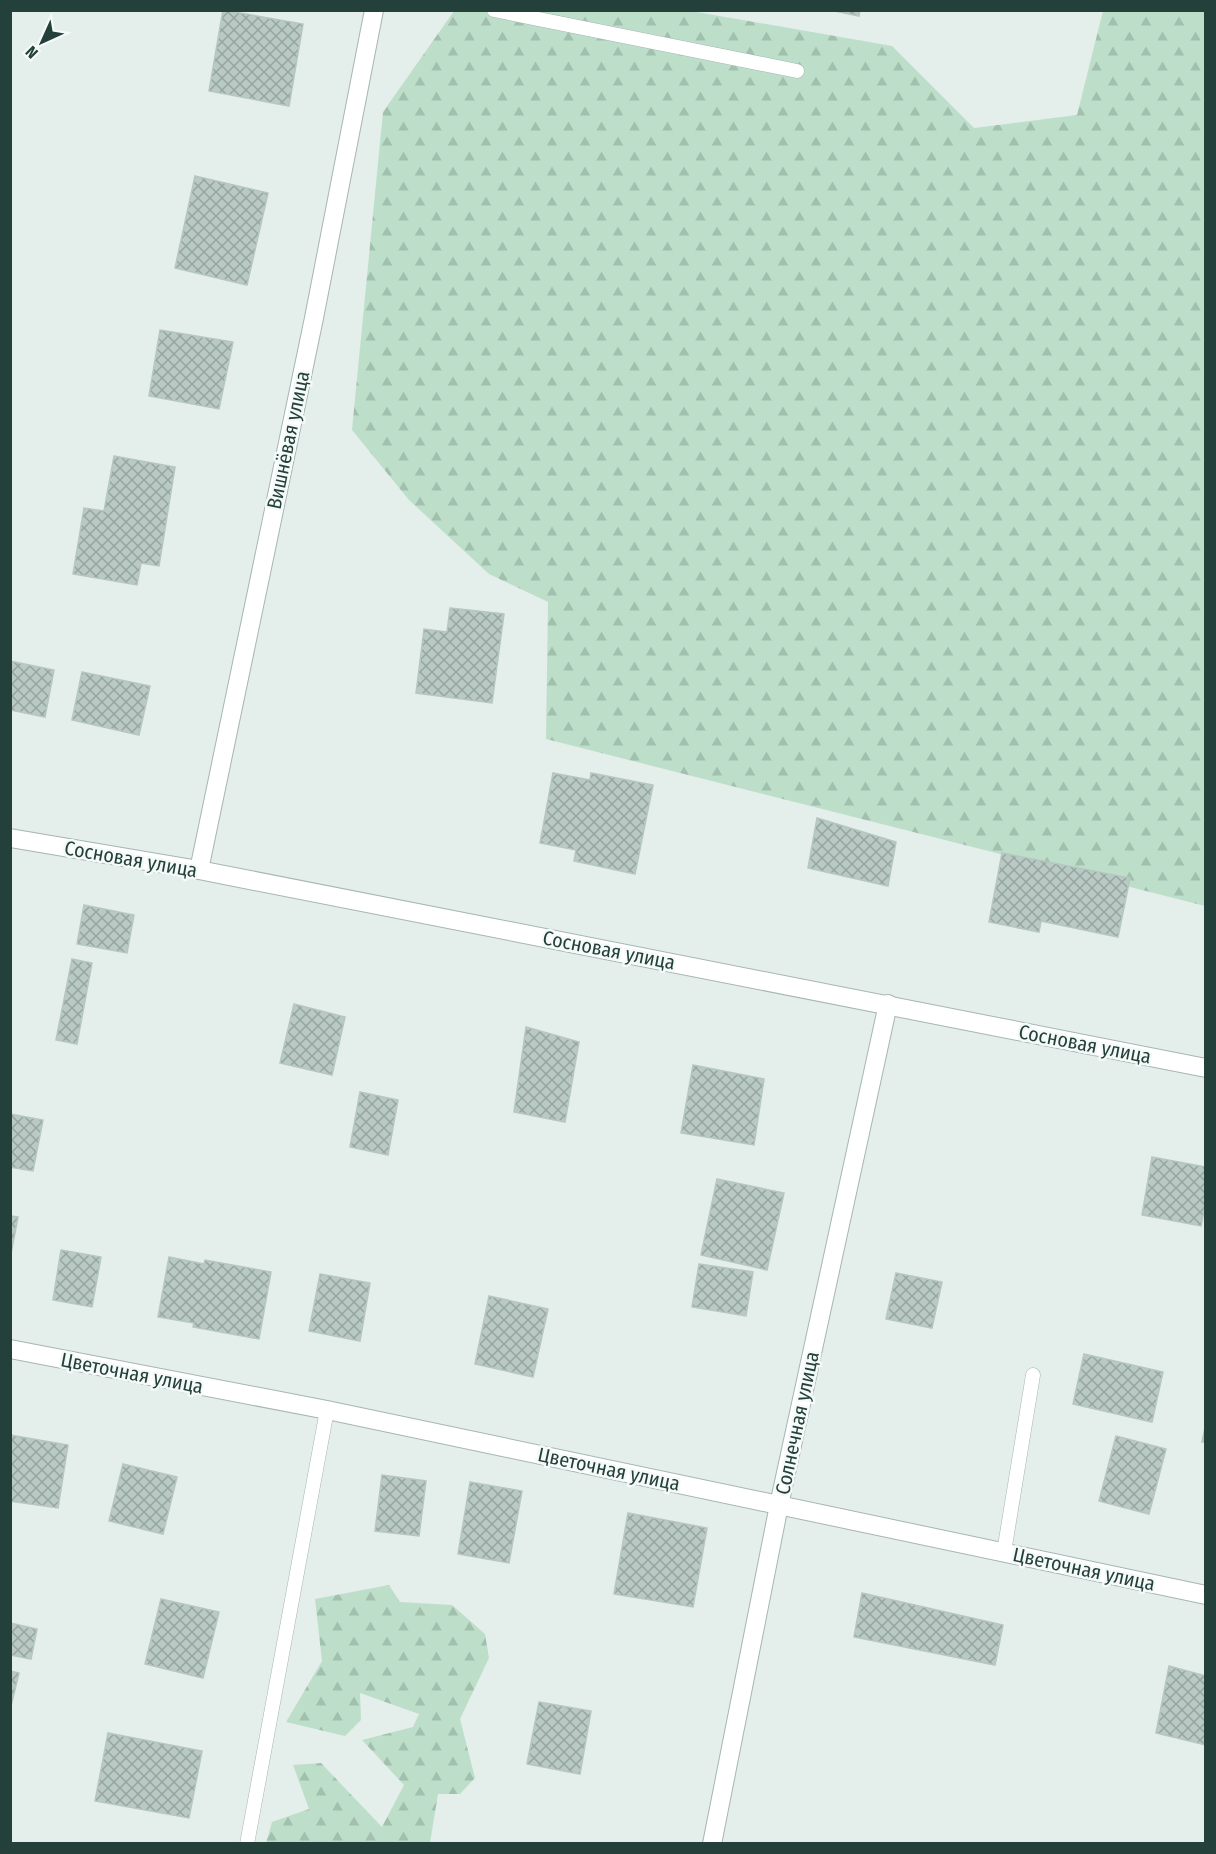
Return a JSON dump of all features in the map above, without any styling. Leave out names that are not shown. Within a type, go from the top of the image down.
[{"type":"street","name":"Вишнёвая улица","points":[[199,870],[314,318],[374,10]]},
{"type":"street","name":"Сосновая улица","points":[[10,838],[199,870],[1206,1068]]},
{"type":"street","name":"Солнечная улица","points":[[712,1844],[780,1505],[888,1004]]},
{"type":"street","name":"Цветочная улица","points":[[10,1349],[327,1410],[1206,1595]]},
{"type":"lane","points":[[494,10],[797,71]]},
{"type":"lane","points":[[1004,1552],[1034,1375]]},
{"type":"lane","points":[[247,1844],[327,1410]]},
{"type":"green space","points":[[454,11],[691,11],[892,46],[974,128],[1077,115],[1103,11],[1205,11],[1205,906],[546,739],[548,602],[489,574],[409,500],[352,430],[383,112]]},
{"type":"green space","points":[[389,1585],[400,1602],[452,1605],[485,1634],[489,1658],[460,1719],[475,1778],[460,1794],[438,1794],[430,1843],[266,1843],[272,1822],[309,1809],[293,1765],[321,1763],[382,1827],[404,1785],[362,1740],[413,1727],[419,1714],[360,1693],[361,1720],[345,1736],[286,1722],[322,1661],[315,1599]]},
{"type":"building","points":[[223,10],[303,24],[289,106],[209,91]]},
{"type":"building","points":[[830,10],[860,10],[859,16]]},
{"type":"building","points":[[195,176],[268,193],[247,285],[175,268]]},
{"type":"building","points":[[160,330],[233,342],[219,409],[149,396]]},
{"type":"building","points":[[114,456],[175,467],[159,566],[141,563],[137,585],[73,574],[84,508],[104,511]]},
{"type":"building","points":[[450,608],[504,614],[492,703],[416,693],[424,629],[447,632]]},
{"type":"building","points":[[10,661],[54,670],[45,717],[10,710]]},
{"type":"building","points":[[82,672],[150,686],[139,735],[72,720]]},
{"type":"building","points":[[553,773],[590,780],[591,773],[653,785],[635,874],[574,861],[576,850],[540,843]]},
{"type":"building","points":[[817,818],[896,842],[888,886],[808,868]]},
{"type":"building","points":[[1002,853],[1130,878],[1118,937],[1041,921],[1039,932],[989,922]]},
{"type":"building","points":[[84,905],[134,915],[127,953],[77,944]]},
{"type":"building","points":[[72,959],[92,963],[77,1044],[56,1040]]},
{"type":"building","points":[[294,1004],[345,1017],[332,1075],[280,1063]]},
{"type":"building","points":[[526,1027],[579,1042],[565,1122],[514,1112]]},
{"type":"building","points":[[693,1065],[764,1079],[754,1145],[681,1133]]},
{"type":"building","points":[[360,1092],[398,1100],[388,1155],[350,1147]]},
{"type":"building","points":[[10,1114],[43,1120],[33,1171],[10,1167]]},
{"type":"building","points":[[1152,1157],[1206,1167],[1206,1201],[1201,1226],[1142,1215]]},
{"type":"building","points":[[717,1179],[784,1193],[767,1270],[701,1255]]},
{"type":"building","points":[[10,1216],[18,1217],[10,1259]]},
{"type":"building","points":[[61,1250],[101,1257],[92,1307],[53,1300]]},
{"type":"building","points":[[169,1257],[204,1264],[205,1260],[271,1272],[259,1339],[193,1327],[194,1323],[158,1317]]},
{"type":"building","points":[[699,1264],[753,1272],[746,1316],[692,1307]]},
{"type":"building","points":[[896,1273],[942,1282],[932,1328],[886,1319]]},
{"type":"building","points":[[320,1274],[370,1283],[360,1341],[309,1331]]},
{"type":"building","points":[[489,1296],[548,1309],[533,1377],[475,1364]]},
{"type":"building","points":[[1084,1354],[1163,1372],[1152,1422],[1073,1404]]},
{"type":"building","points":[[1206,1423],[1206,1442],[1202,1442]]},
{"type":"building","points":[[10,1435],[68,1445],[58,1508],[10,1501]]},
{"type":"building","points":[[1116,1436],[1166,1449],[1149,1514],[1099,1501]]},
{"type":"building","points":[[123,1464],[177,1477],[163,1534],[109,1521]]},
{"type":"building","points":[[382,1475],[426,1481],[419,1536],[375,1531]]},
{"type":"building","points":[[470,1482],[522,1491],[509,1563],[458,1554]]},
{"type":"building","points":[[628,1513],[707,1528],[693,1607],[614,1594]]},
{"type":"building","points":[[862,1593],[1003,1625],[995,1665],[854,1637]]},
{"type":"building","points":[[161,1599],[219,1612],[203,1678],[145,1664]]},
{"type":"building","points":[[10,1623],[37,1629],[31,1659],[10,1655]]},
{"type":"building","points":[[1169,1666],[1206,1676],[1206,1745],[1156,1733]]},
{"type":"building","points":[[10,1671],[19,1673],[10,1710]]},
{"type":"building","points":[[539,1702],[591,1711],[580,1774],[527,1764]]},
{"type":"building","points":[[108,1733],[202,1751],[189,1818],[95,1801]]}]
